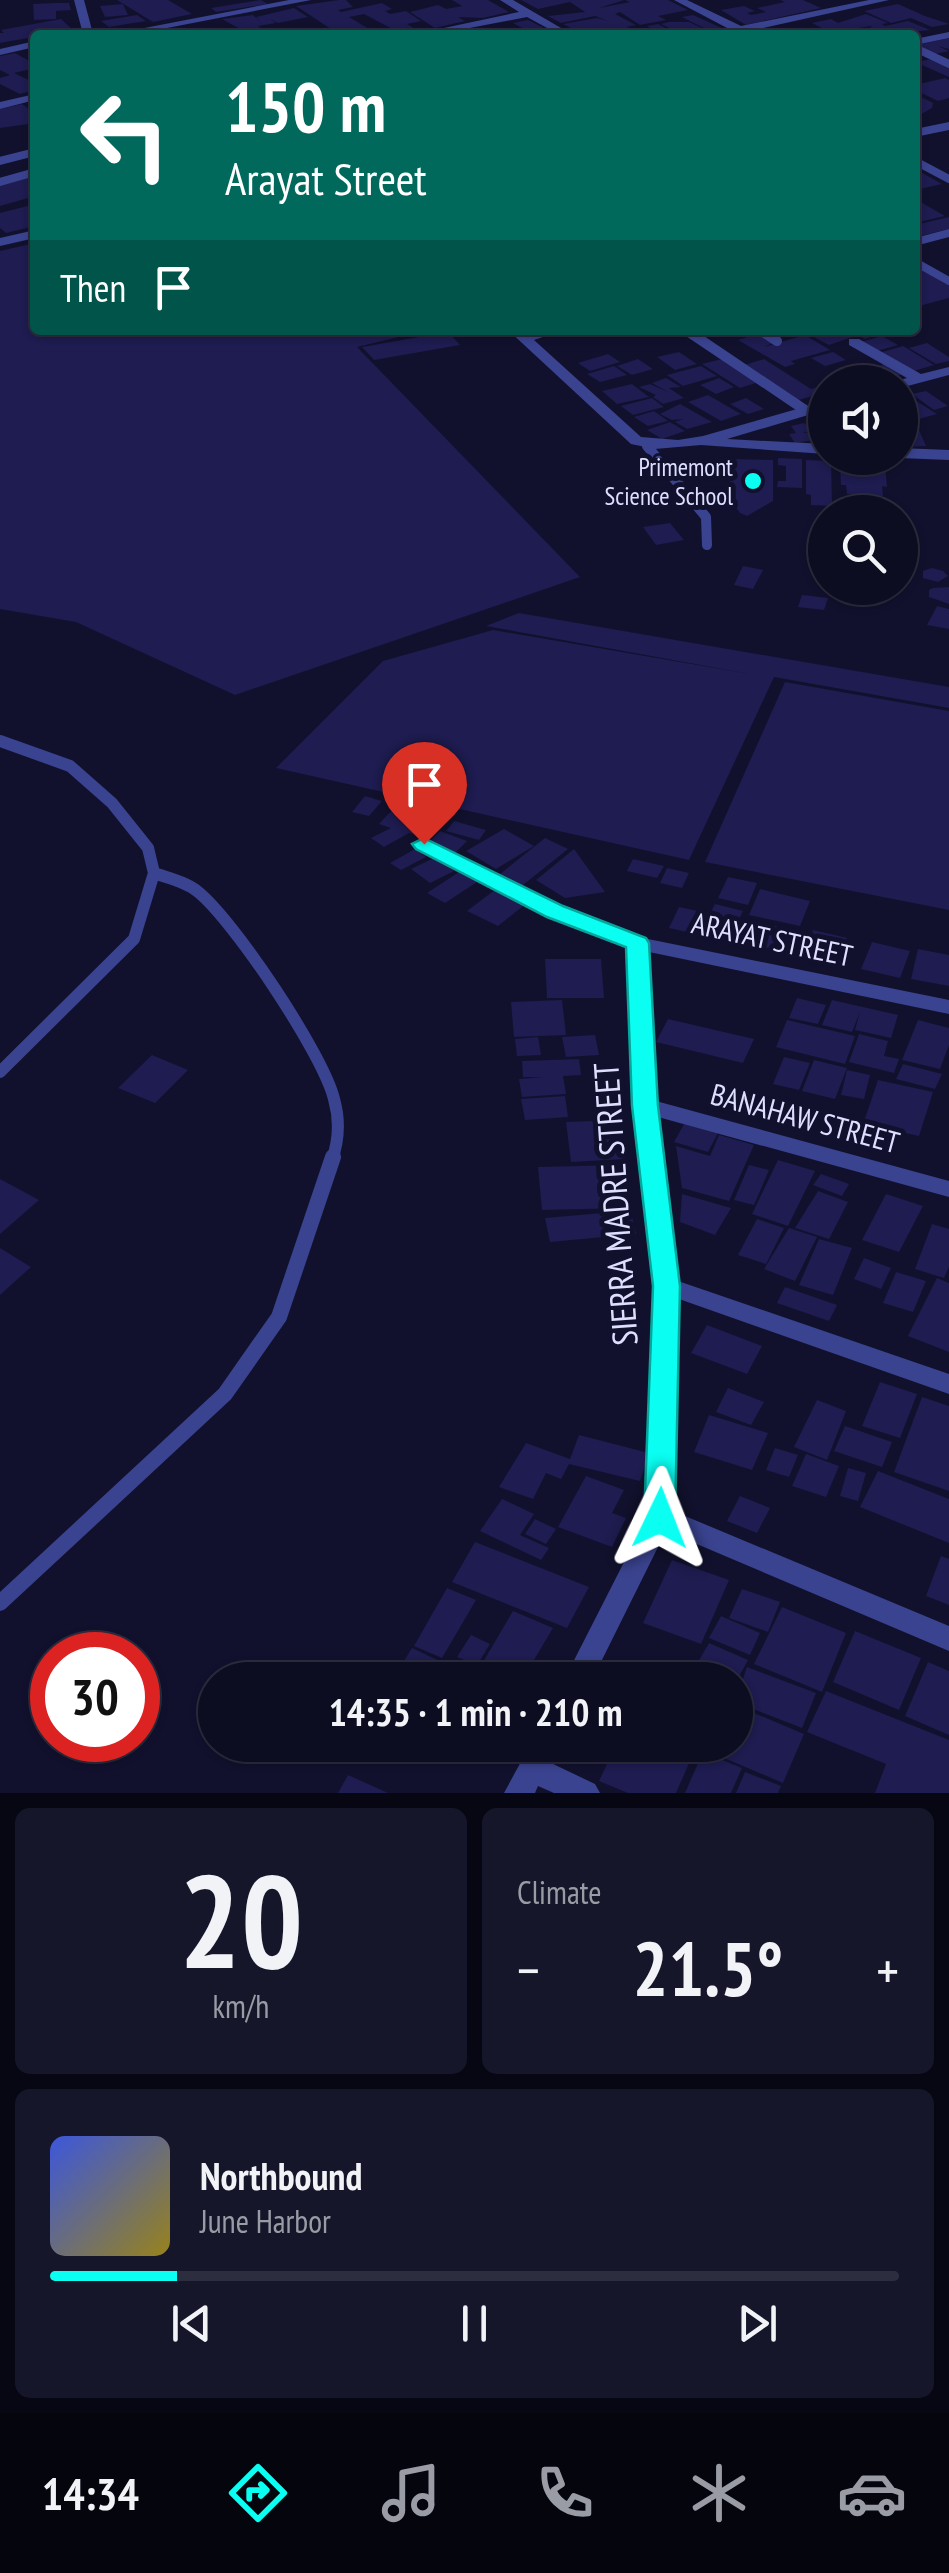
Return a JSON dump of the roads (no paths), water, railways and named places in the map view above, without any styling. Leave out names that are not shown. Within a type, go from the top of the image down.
[{"type":"street","points":[[79,0],[89,30]]},
{"type":"street","points":[[141,30],[306,0]]},
{"type":"street","points":[[505,0],[559,30]]},
{"type":"street","points":[[680,0],[740,30],[884,0]]},
{"type":"street","points":[[442,30],[529,13]]},
{"type":"street","points":[[920,44],[949,35]]},
{"type":"street","points":[[0,52],[30,45]]},
{"type":"street","points":[[0,106],[30,98]]},
{"type":"street","points":[[920,133],[949,126]]},
{"type":"street","points":[[920,241],[949,233]]},
{"type":"street","points":[[0,242],[30,235]]},
{"type":"street","points":[[521,335],[636,441],[647,446],[690,442],[808,448]]},
{"type":"street","points":[[854,342],[920,379],[949,371]]},
{"type":"street","points":[[690,442],[808,409]]},
{"type":"street","points":[[918,454],[949,456]]},
{"type":"street","name":"ARAYAT STREET","points":[[424,844],[555,912],[638,943],[949,1007]]},
{"type":"street","name":"SIERRA MADRE STREET","points":[[587,1662],[660,1518],[666,1286],[645,1106],[638,943]]},
{"type":"street","name":"BANAHAW STREET","points":[[645,1106],[949,1189]]},
{"type":"street","points":[[666,1286],[949,1384]]},
{"type":"street","points":[[660,1518],[949,1639]]},
{"type":"street","points":[[532,1769],[585,1793]]},
{"type":"lane","points":[[920,48],[949,64]]},
{"type":"lane","points":[[0,161],[30,153]]},
{"type":"lane","points":[[920,164],[949,179]]},
{"type":"lane","points":[[0,182],[30,173]]},
{"type":"lane","points":[[920,265],[949,281]]},
{"type":"lane","points":[[693,335],[805,410]]},
{"type":"lane","points":[[767,335],[777,342]]},
{"type":"lane","points":[[647,446],[706,517],[706,545]]},
{"type":"lane","points":[[0,741],[70,766],[112,804],[148,848],[154,873],[134,939],[0,1072]]},
{"type":"lane","points":[[0,1604],[225,1394],[279,1317],[340,1139],[334,1097],[297,1020],[212,906],[195,889],[154,873]]},
{"type":"place","name":"Primemont Science School","points":[[753,481]]}]
